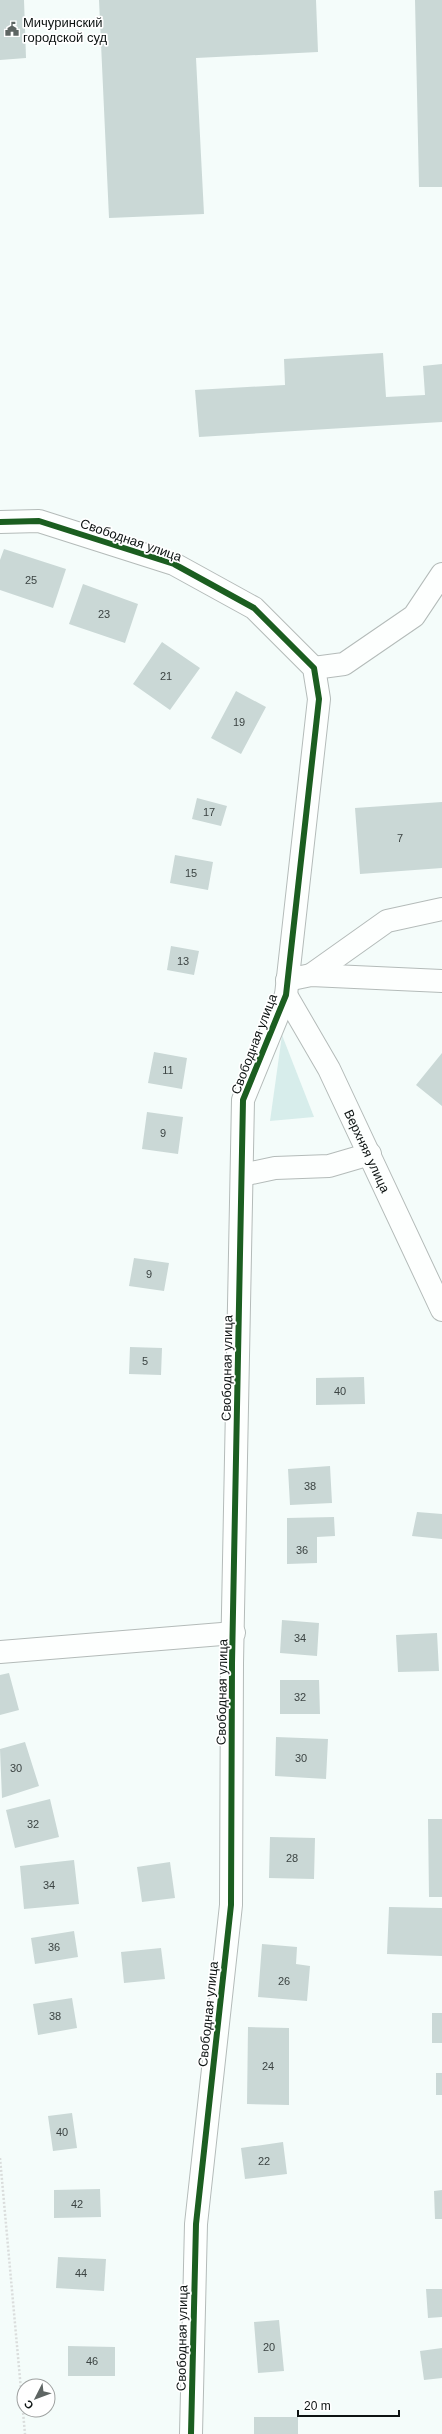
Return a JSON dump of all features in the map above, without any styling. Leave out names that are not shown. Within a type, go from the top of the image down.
[{"type":"street","name":"Свободная улица","points":[[0,522],[39,521],[174,564],[254,608],[314,668],[319,699],[287,988],[243,1100],[231,1905],[196,2224],[191,2434]]},
{"type":"street","points":[[314,668],[344,664],[414,616],[442,574]]},
{"type":"street","points":[[287,988],[311,975],[387,921],[442,909]]},
{"type":"street","points":[[311,975],[442,981]]},
{"type":"street","name":"Верхняя улица","points":[[287,988],[329,1069],[370,1154],[442,1310]]},
{"type":"street","points":[[242,1175],[275,1168],[329,1166],[370,1154]]},
{"type":"street","points":[[0,1652],[234,1633]]},
{"type":"path","points":[[0,2158],[25,2434]]},
{"type":"shaded area","points":[[282,1035],[314,1117],[270,1121]]},
{"type":"building","name":"Мичуринский городской суд","points":[[0,0],[24,0],[26,58],[0,60]]},
{"type":"building","points":[[99,0],[316,0],[318,52],[196,58],[204,214],[109,218]]},
{"type":"building","points":[[415,0],[442,0],[442,187],[419,187]]},
{"type":"building","points":[[383,353],[386,397],[425,395],[423,366],[442,364],[442,422],[199,437],[195,390],[285,385],[284,359]]},
{"type":"building","points":[[4,549],[66,569],[53,608],[0,590],[0,560]]},
{"type":"building","points":[[83,584],[138,604],[125,643],[69,624]]},
{"type":"building","points":[[162,642],[200,668],[170,710],[133,684]]},
{"type":"building","points":[[236,691],[266,707],[241,754],[211,738]]},
{"type":"building","points":[[197,798],[227,806],[221,826],[192,819]]},
{"type":"building","points":[[442,802],[442,868],[360,874],[355,808]]},
{"type":"building","points":[[175,855],[213,862],[208,890],[170,883]]},
{"type":"building","points":[[171,946],[199,951],[194,975],[167,970]]},
{"type":"building","points":[[154,1052],[187,1058],[182,1089],[148,1083]]},
{"type":"building","points":[[442,1053],[442,1106],[416,1085]]},
{"type":"building","points":[[147,1112],[183,1117],[178,1154],[142,1149]]},
{"type":"building","points":[[134,1258],[169,1263],[164,1291],[129,1286]]},
{"type":"building","points":[[130,1347],[162,1348],[161,1375],[129,1374]]},
{"type":"building","points":[[364,1377],[365,1404],[316,1405],[316,1378]]},
{"type":"building","points":[[330,1466],[332,1503],[290,1505],[288,1469]]},
{"type":"building","points":[[417,1512],[442,1514],[442,1539],[412,1536]]},
{"type":"building","points":[[334,1517],[335,1536],[317,1537],[317,1563],[287,1564],[287,1518]]},
{"type":"building","points":[[282,1620],[319,1623],[317,1656],[280,1653]]},
{"type":"building","points":[[437,1633],[439,1671],[398,1672],[396,1635]]},
{"type":"building","points":[[9,1673],[19,1710],[0,1715],[0,1675]]},
{"type":"building","points":[[280,1680],[319,1680],[320,1714],[280,1714]]},
{"type":"building","points":[[276,1737],[328,1739],[326,1779],[275,1776]]},
{"type":"building","points":[[25,1742],[39,1786],[2,1798],[0,1749]]},
{"type":"building","points":[[50,1799],[59,1837],[15,1848],[6,1810]]},
{"type":"building","points":[[428,1819],[442,1819],[442,1897],[429,1897]]},
{"type":"building","points":[[270,1837],[315,1838],[314,1879],[269,1878]]},
{"type":"building","points":[[74,1860],[79,1904],[24,1909],[20,1866]]},
{"type":"building","points":[[170,1862],[175,1898],[142,1902],[137,1867]]},
{"type":"building","points":[[389,1907],[442,1908],[442,1956],[387,1954]]},
{"type":"building","points":[[74,1931],[78,1957],[35,1964],[31,1938]]},
{"type":"building","points":[[262,1944],[297,1947],[296,1964],[310,1966],[307,2001],[258,1997]]},
{"type":"building","points":[[161,1948],[165,1979],[124,1983],[121,1952]]},
{"type":"building","points":[[72,1998],[77,2028],[38,2035],[33,2004]]},
{"type":"building","points":[[432,2013],[442,2013],[442,2043],[432,2043]]},
{"type":"building","points":[[248,2027],[289,2028],[289,2105],[247,2104]]},
{"type":"building","points":[[436,2073],[442,2073],[442,2095],[436,2095]]},
{"type":"building","points":[[72,2113],[77,2148],[53,2151],[48,2116]]},
{"type":"building","points":[[283,2142],[287,2174],[245,2179],[241,2148]]},
{"type":"building","points":[[100,2189],[101,2217],[54,2218],[54,2190]]},
{"type":"building","points":[[442,2190],[442,2219],[435,2219],[434,2191]]},
{"type":"building","points":[[58,2257],[106,2259],[104,2291],[56,2288]]},
{"type":"building","points":[[426,2289],[442,2289],[442,2317],[428,2318]]},
{"type":"building","points":[[279,2320],[284,2371],[258,2373],[254,2322]]},
{"type":"building","points":[[68,2346],[115,2347],[115,2376],[68,2376]]},
{"type":"building","points":[[442,2348],[442,2378],[424,2380],[420,2351]]},
{"type":"building","points":[[254,2417],[298,2417],[298,2434],[254,2434]]},
{"type":"cycle path","points":[[0,522],[39,521],[174,564],[254,608],[314,668],[319,699],[286,995],[243,1100],[232,1663],[231,1905],[196,2224],[191,2434]]},
{"type":"place","name":"Мичуринский городской суд","points":[[12,29]]}]
